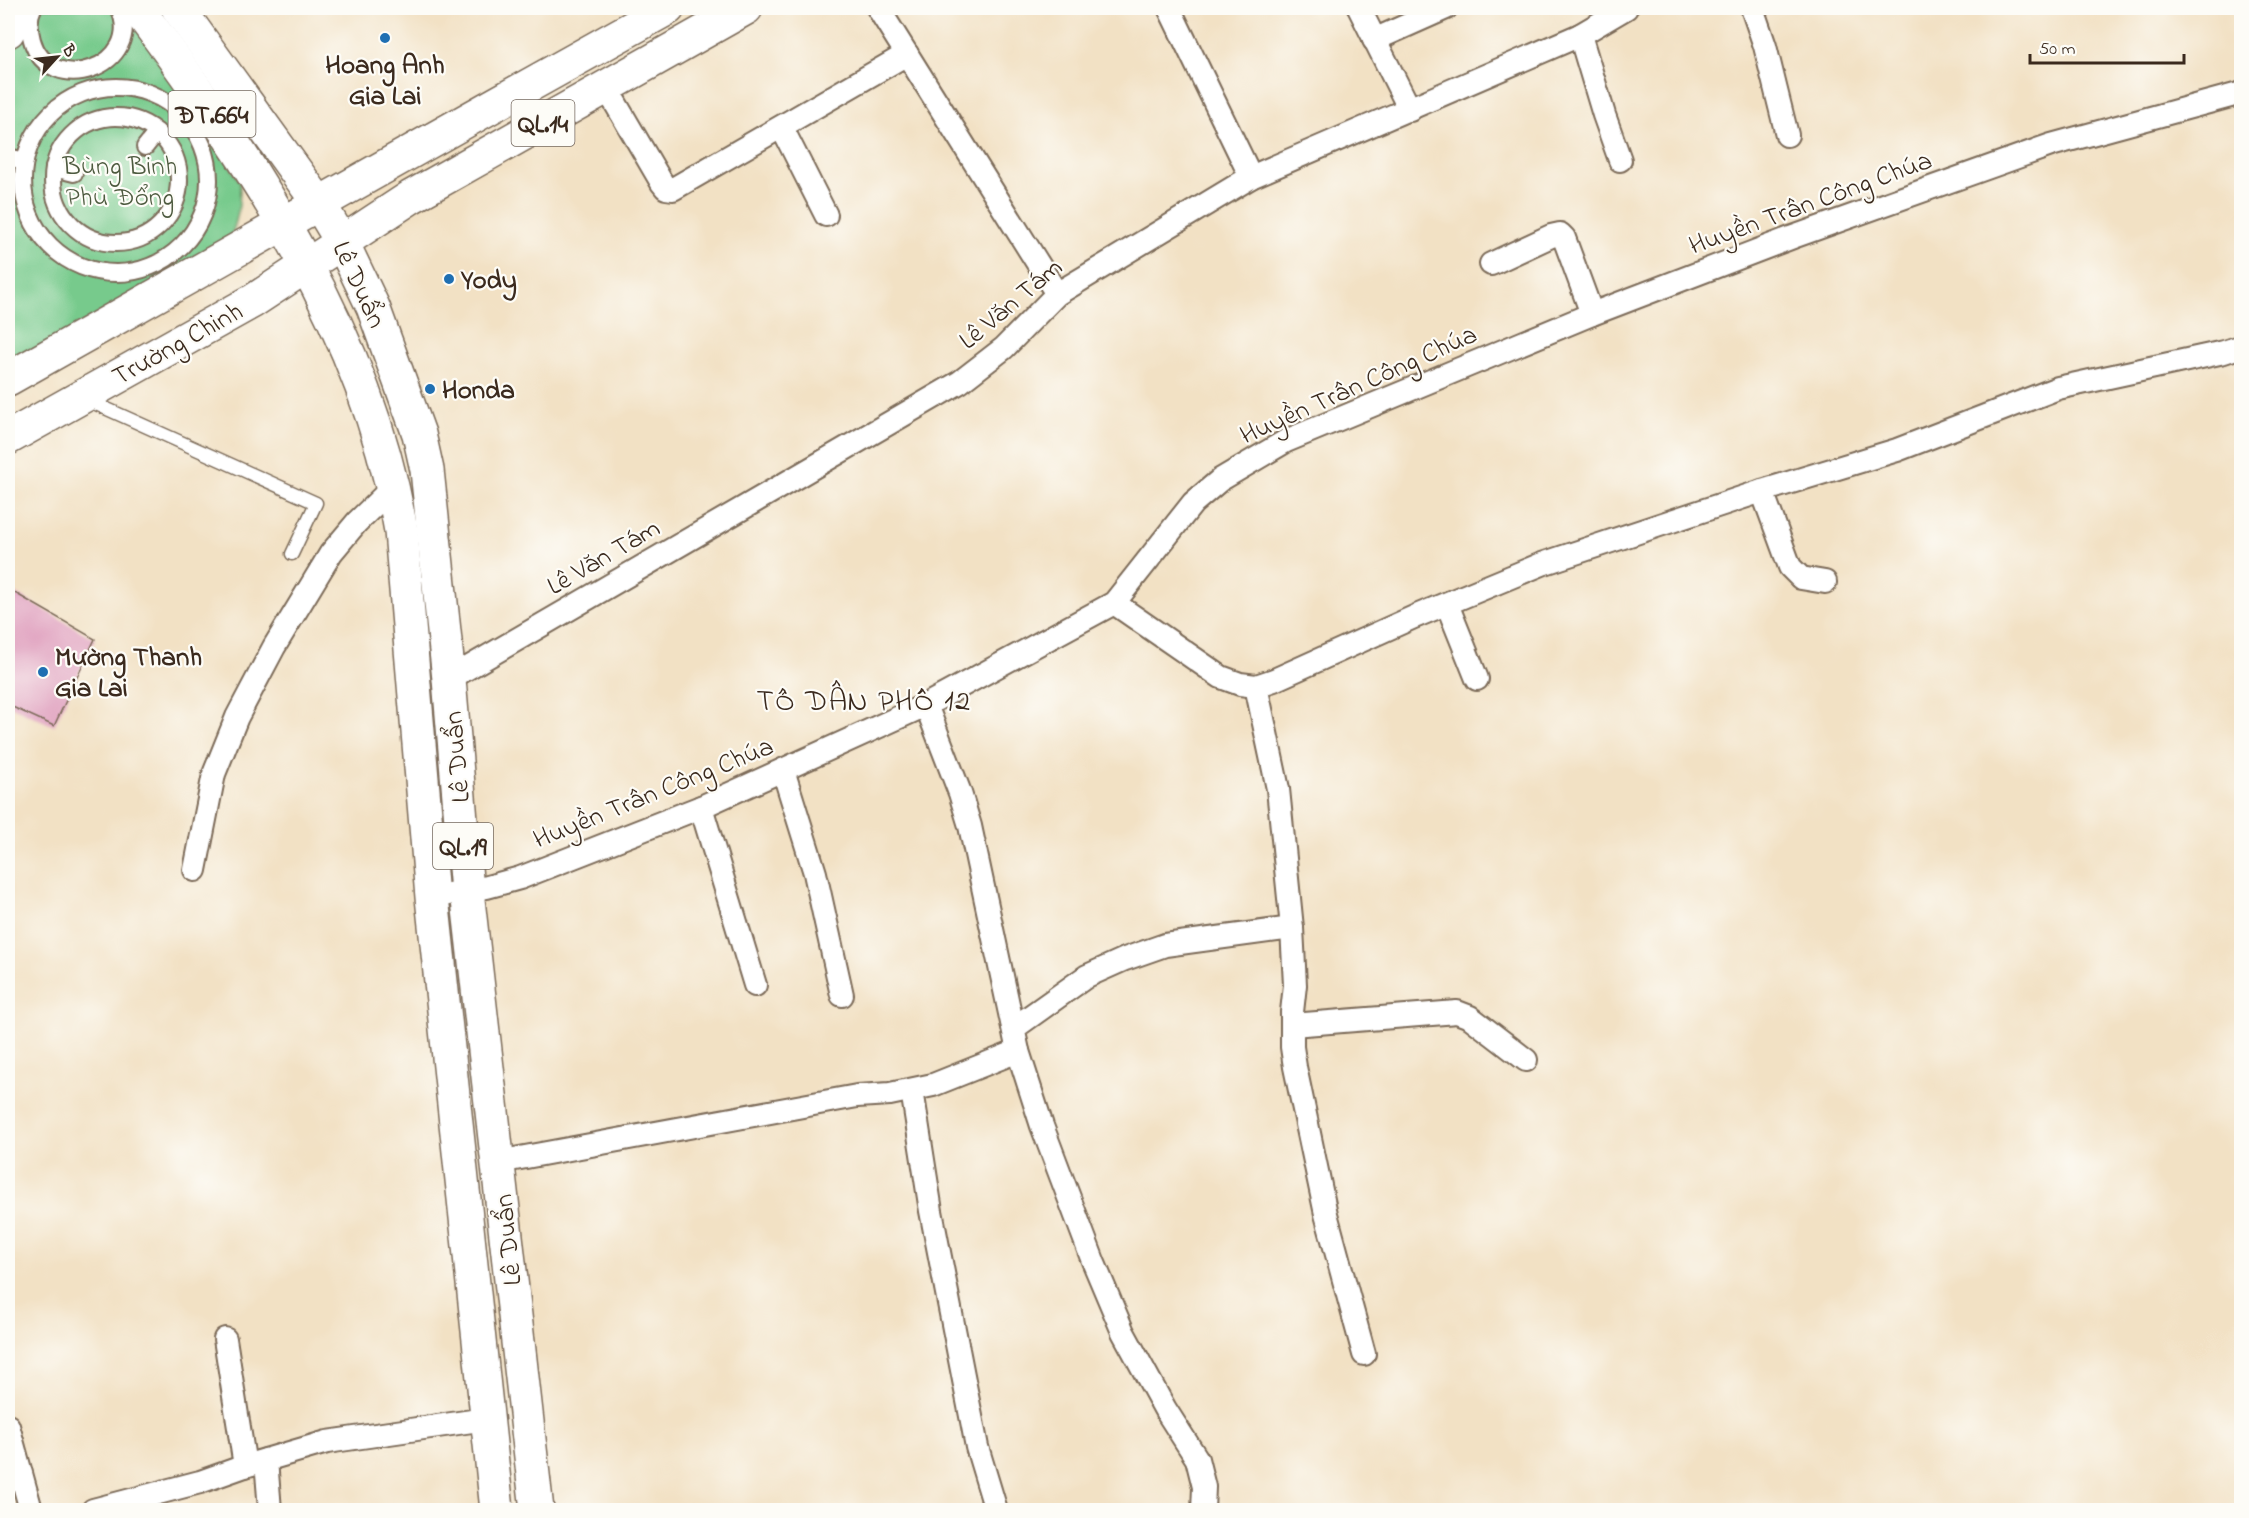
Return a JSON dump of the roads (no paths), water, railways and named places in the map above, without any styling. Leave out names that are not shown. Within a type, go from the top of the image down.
[{"type":"main road","points":[[8,31],[11,8]]},
{"type":"main road","name":"ĐT.664","points":[[137,8],[174,58],[186,99],[284,222]]},
{"type":"main road","name":"Lê Duẩn","points":[[178,8],[318,202],[342,242],[373,307],[419,434],[427,470],[449,679],[467,891],[537,1510]]},
{"type":"main road","name":"QL.14","points":[[318,202],[668,8]]},
{"type":"main road","name":"QL.14","points":[[342,242],[411,197],[746,8]]},
{"type":"main road","points":[[174,58],[201,39]]},
{"type":"main road","name":"Trường Chinh","points":[[8,379],[318,202]]},
{"type":"main road","name":"Lê Duẩn","points":[[284,222],[332,317],[370,409],[393,487],[401,531],[432,897],[497,1510]]},
{"type":"main road","name":"Trường Chinh","points":[[8,438],[253,301],[342,242]]},
{"type":"street","points":[[33,8],[29,28],[33,43],[41,56],[53,66],[68,72],[84,72],[99,67],[111,57],[120,44],[123,29],[119,8]]},
{"type":"street","points":[[878,8],[1057,294]]},
{"type":"street","points":[[1169,8],[1251,177]]},
{"type":"street","points":[[1359,8],[1410,110]]},
{"type":"street","points":[[1374,40],[1446,8]]},
{"type":"street","name":"Lê Văn Tám","points":[[449,679],[960,382],[1004,348],[1057,294],[1251,177],[1580,35],[1626,8]]},
{"type":"street","points":[[1752,8],[1765,46],[1787,135]]},
{"type":"street","points":[[1580,35],[1620,160]]},
{"type":"street","points":[[606,87],[666,188],[673,189],[907,54]]},
{"type":"street","points":[[109,86],[139,89],[167,101],[186,99],[189,122],[204,148],[210,177],[206,207],[193,234],[172,256],[144,270],[112,274],[81,267],[55,250],[35,225],[24,196],[25,161],[34,134],[54,109],[80,93],[109,86]]},
{"type":"street","name":"Huyền Trân Công Chúa","points":[[432,897],[520,878],[701,807],[926,705],[1114,603],[1193,503],[1220,480],[1286,441],[1592,314],[1793,237],[2051,145],[2241,93]]},
{"type":"street","points":[[117,117],[138,121],[157,132],[170,147],[178,165],[179,186],[175,205],[164,222],[149,235],[128,242],[110,243],[91,238],[74,227],[61,210],[54,189],[54,168],[62,147],[76,131],[95,120],[117,117]]},
{"type":"street","points":[[782,128],[826,215]]},
{"type":"street","points":[[145,147],[157,132]]},
{"type":"street","points":[[8,158],[25,161]]},
{"type":"street","points":[[54,168],[74,173]]},
{"type":"street","points":[[127,225],[128,242]]},
{"type":"street","points":[[1491,264],[1560,234],[1564,238],[1592,314]]},
{"type":"street","points":[[135,271],[139,306]]},
{"type":"street","points":[[1114,603],[1221,677],[1240,684],[1256,686],[1295,672],[1542,564],[1762,491],[1897,450],[2058,388],[2224,352],[2241,346]]},
{"type":"street","points":[[195,870],[214,774],[237,717],[274,647],[331,553],[357,522],[393,487]]},
{"type":"street","points":[[1762,491],[1790,567],[1802,578],[1826,582]]},
{"type":"street","points":[[1447,604],[1477,679]]},
{"type":"street","points":[[1256,686],[1278,789],[1292,928],[1294,985],[1292,1025],[1295,1067],[1326,1214],[1364,1353]]},
{"type":"street","points":[[926,705],[960,793],[970,826],[1018,1051],[1066,1192],[1123,1332],[1197,1459],[1204,1487],[1203,1510]]},
{"type":"street","points":[[783,770],[815,873],[842,995]]},
{"type":"street","points":[[701,807],[755,985]]},
{"type":"street","points":[[1014,1028],[1087,976],[1125,959],[1165,945],[1292,928]]},
{"type":"street","points":[[1292,1025],[1457,1012],[1470,1017],[1526,1060]]},
{"type":"street","points":[[498,1162],[858,1096],[912,1090],[1018,1051]]},
{"type":"street","points":[[912,1090],[931,1211],[977,1447],[996,1510]]},
{"type":"street","points":[[225,1339],[255,1463],[270,1510]]},
{"type":"street","points":[[93,1510],[200,1482],[327,1442],[486,1419]]},
{"type":"street","points":[[8,1426],[31,1510]]},
{"type":"lane","points":[[81,397],[316,503],[292,554]]},
{"type":"place","name":"Hoang Anh Gia Lai","points":[[385,38]]},
{"type":"place","name":"Yody","points":[[449,279]]},
{"type":"place","name":"Honda","points":[[430,389]]},
{"type":"place","name":"Mường Thanh Gia Lai","points":[[43,672]]},
{"type":"district","name":"TỔ DÂN PHỐ 12","points":[[864,700]]},
{"type":"park label","name":"Bùng Binh Phù Đổng","points":[[120,180]]}]
